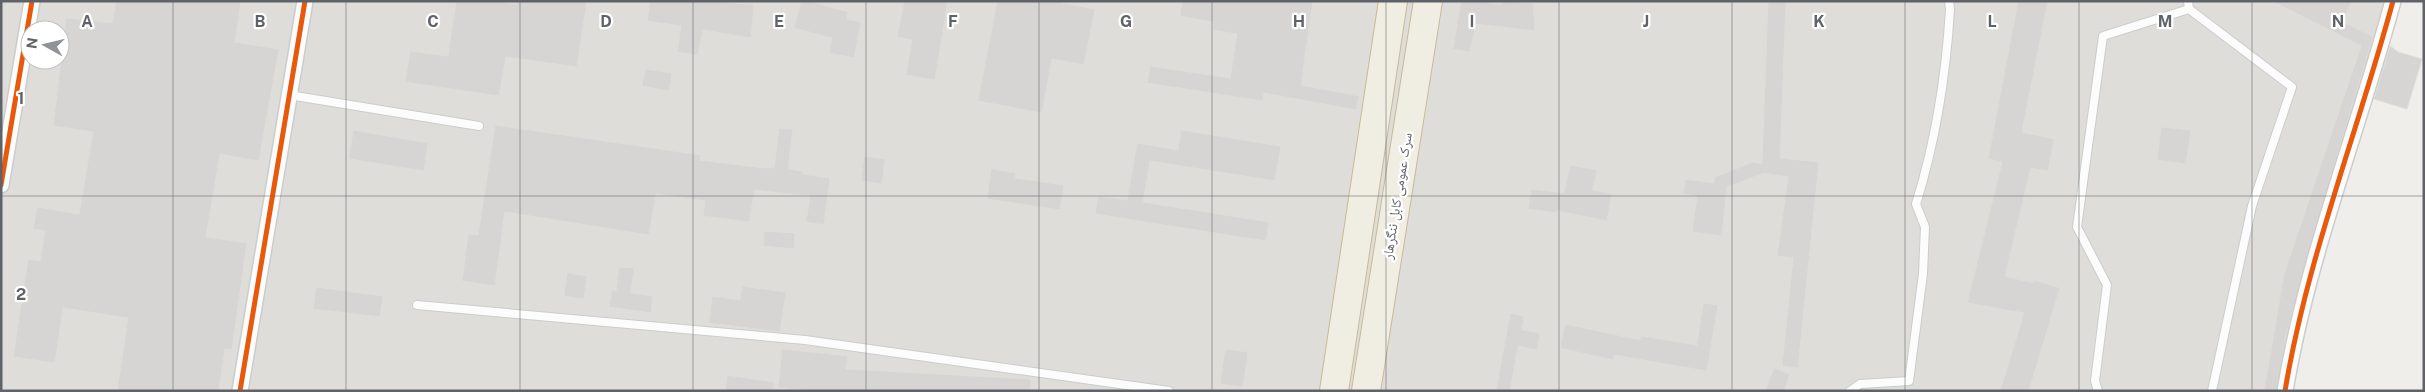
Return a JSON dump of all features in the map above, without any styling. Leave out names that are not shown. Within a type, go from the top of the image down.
[{"type":"highway","points":[[1334,391],[1393,1]]},
{"type":"highway","name":"سرک عمومی کابل ننگرهار","points":[[1366,391],[1428,1]]},
{"type":"highway","points":[[1352,269],[1385,274]]},
{"type":"street","points":[[1,185],[32,1]]},
{"type":"street","points":[[240,391],[305,1]]},
{"type":"street","points":[[2285,391],[2292,345],[2309,282],[2393,1]]},
{"type":"lane","points":[[1850,391],[1860,384],[1909,381],[1923,274],[1925,227],[1916,204],[1927,169],[1946,68],[1949,1]]},
{"type":"lane","points":[[2098,391],[2095,381],[2107,285],[2077,227],[2103,36],[2188,5],[2292,87],[2252,206],[2212,391]]},
{"type":"lane","points":[[289,96],[480,126]]},
{"type":"lane","points":[[417,304],[805,340],[1169,391]]},
{"type":"shaded area","points":[[1,1],[2393,1],[2285,391],[1,391]]},
{"type":"building","points":[[116,1],[241,1],[235,42],[279,49],[259,161],[220,154],[206,237],[247,243],[232,350],[225,349],[219,391],[117,391],[128,318],[63,308],[55,363],[13,357],[28,259],[40,261],[45,231],[33,229],[37,207],[79,214],[93,132],[53,126],[60,70],[70,70],[70,20],[66,20],[66,18],[112,23]]},
{"type":"building","points":[[456,1],[498,1],[516,4],[516,1],[587,1],[577,67],[506,57],[499,96],[405,82],[410,51],[448,56]]},
{"type":"building","points":[[650,1],[716,1],[754,5],[751,38],[703,30],[698,55],[677,52],[681,26],[647,21]]},
{"type":"building","points":[[801,1],[809,1],[848,12],[847,19],[861,22],[854,58],[829,53],[832,38],[794,28]]},
{"type":"building","points":[[904,1],[948,1],[935,80],[906,75],[912,40],[897,37]]},
{"type":"building","points":[[997,1],[1063,1],[1062,3],[1095,9],[1084,65],[1052,59],[1042,113],[978,101]]},
{"type":"building","points":[[1182,1],[1313,1],[1301,85],[1359,96],[1356,110],[1264,93],[1263,101],[1147,83],[1150,66],[1230,78],[1237,34],[1213,30],[1213,22],[1180,16]]},
{"type":"building","points":[[1461,1],[1482,1],[1501,5],[1502,1],[1533,3],[1535,31],[1476,24],[1470,52],[1453,49]]},
{"type":"building","points":[[1768,1],[1786,1],[1780,158],[1819,162],[1798,368],[1782,366],[1793,258],[1777,256],[1788,177],[1764,173],[1727,187],[1722,236],[1692,232],[1697,196],[1683,194],[1685,179],[1714,183],[1715,177],[1753,162],[1762,164]]},
{"type":"building","points":[[2018,1],[2048,1],[2022,132],[2054,139],[2048,171],[2031,168],[2005,276],[2033,283],[2034,280],[2060,288],[2029,391],[2000,391],[2024,313],[1967,303],[2002,162],[1988,159]]},
{"type":"building","points":[[2272,1],[2352,1],[2342,21],[2373,37],[2311,241],[2285,339],[2276,391],[2264,391],[2284,274],[2361,46]]},
{"type":"building","points":[[2390,46],[2398,52],[2422,59],[2407,109],[2374,99]]},
{"type":"building","points":[[645,69],[672,73],[669,91],[642,86]]},
{"type":"building","points":[[495,125],[701,155],[700,160],[764,168],[774,168],[779,128],[793,129],[788,169],[803,171],[803,174],[830,178],[824,225],[806,222],[810,196],[755,190],[749,222],[703,216],[705,201],[656,194],[649,235],[505,212],[495,286],[462,281],[468,234],[478,235]]},
{"type":"building","points":[[2161,127],[2191,130],[2186,164],[2157,160]]},
{"type":"building","points":[[353,130],[428,143],[424,171],[349,159]]},
{"type":"building","points":[[1181,130],[1281,146],[1275,181],[1150,161],[1143,202],[1269,222],[1266,241],[1095,214],[1098,196],[1127,200],[1137,143],[1178,150]]},
{"type":"building","points":[[864,156],[885,159],[882,184],[861,181]]},
{"type":"building","points":[[1570,165],[1597,170],[1593,190],[1612,194],[1607,221],[1557,211],[1556,213],[1528,209],[1531,189],[1564,193]]},
{"type":"building","points":[[991,169],[1016,173],[1015,178],[1064,185],[1060,210],[987,199]]},
{"type":"building","points":[[764,231],[795,233],[794,249],[763,246]]},
{"type":"building","points":[[619,267],[634,268],[631,293],[653,296],[651,313],[609,307],[612,290],[616,291]]},
{"type":"building","points":[[567,273],[587,276],[584,299],[564,296]]},
{"type":"building","points":[[742,286],[786,292],[780,332],[709,323],[712,296],[740,300]]},
{"type":"building","points":[[316,287],[383,296],[380,317],[313,309]]},
{"type":"building","points":[[1703,303],[1718,305],[1707,371],[1614,355],[1613,360],[1560,348],[1565,324],[1640,340],[1641,336],[1697,345]]},
{"type":"building","points":[[1510,313],[1524,316],[1522,330],[1540,333],[1537,350],[1518,346],[1510,391],[1496,391]]},
{"type":"building","points":[[782,349],[848,356],[846,369],[1031,379],[1031,391],[808,391],[778,388]]},
{"type":"building","points":[[1225,349],[1248,352],[1243,387],[1220,384]]},
{"type":"building","points":[[1774,368],[1790,374],[1784,391],[1765,391]]},
{"type":"building","points":[[727,375],[774,382],[774,391],[725,391]]},
{"type":"cycle path","points":[[1,185],[32,1]]},
{"type":"cycle path","points":[[240,391],[305,1]]},
{"type":"cycle path","points":[[2285,391],[2306,292],[2393,1]]}]
